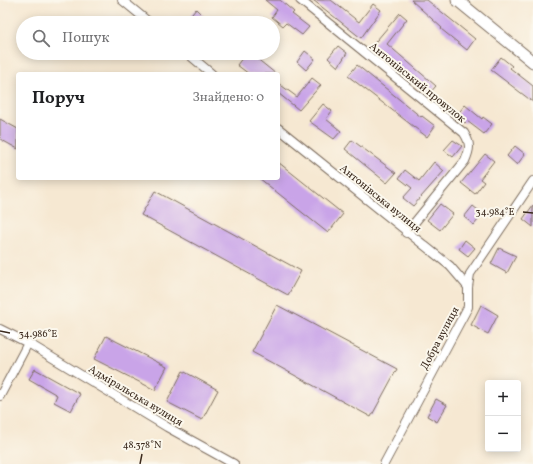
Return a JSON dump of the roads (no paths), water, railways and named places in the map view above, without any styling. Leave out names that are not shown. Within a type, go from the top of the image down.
[{"type":"street","points":[[122,0],[141,16]]},
{"type":"street","name":"Антонівський провулок","points":[[300,0],[464,133],[469,141],[471,147],[466,161],[406,233]]},
{"type":"street","points":[[457,0],[533,62]]},
{"type":"street","points":[[195,60],[210,72]]},
{"type":"street","name":"Антонівська вулиця","points":[[280,130],[406,233],[450,266],[468,287]]},
{"type":"street","name":"Добра вулиця","points":[[384,464],[468,307],[468,287],[470,274],[533,181]]},
{"type":"street","name":"Адміральська вулиця","points":[[0,329],[28,343],[234,464]]},
{"type":"street","points":[[0,396],[28,343]]}]
